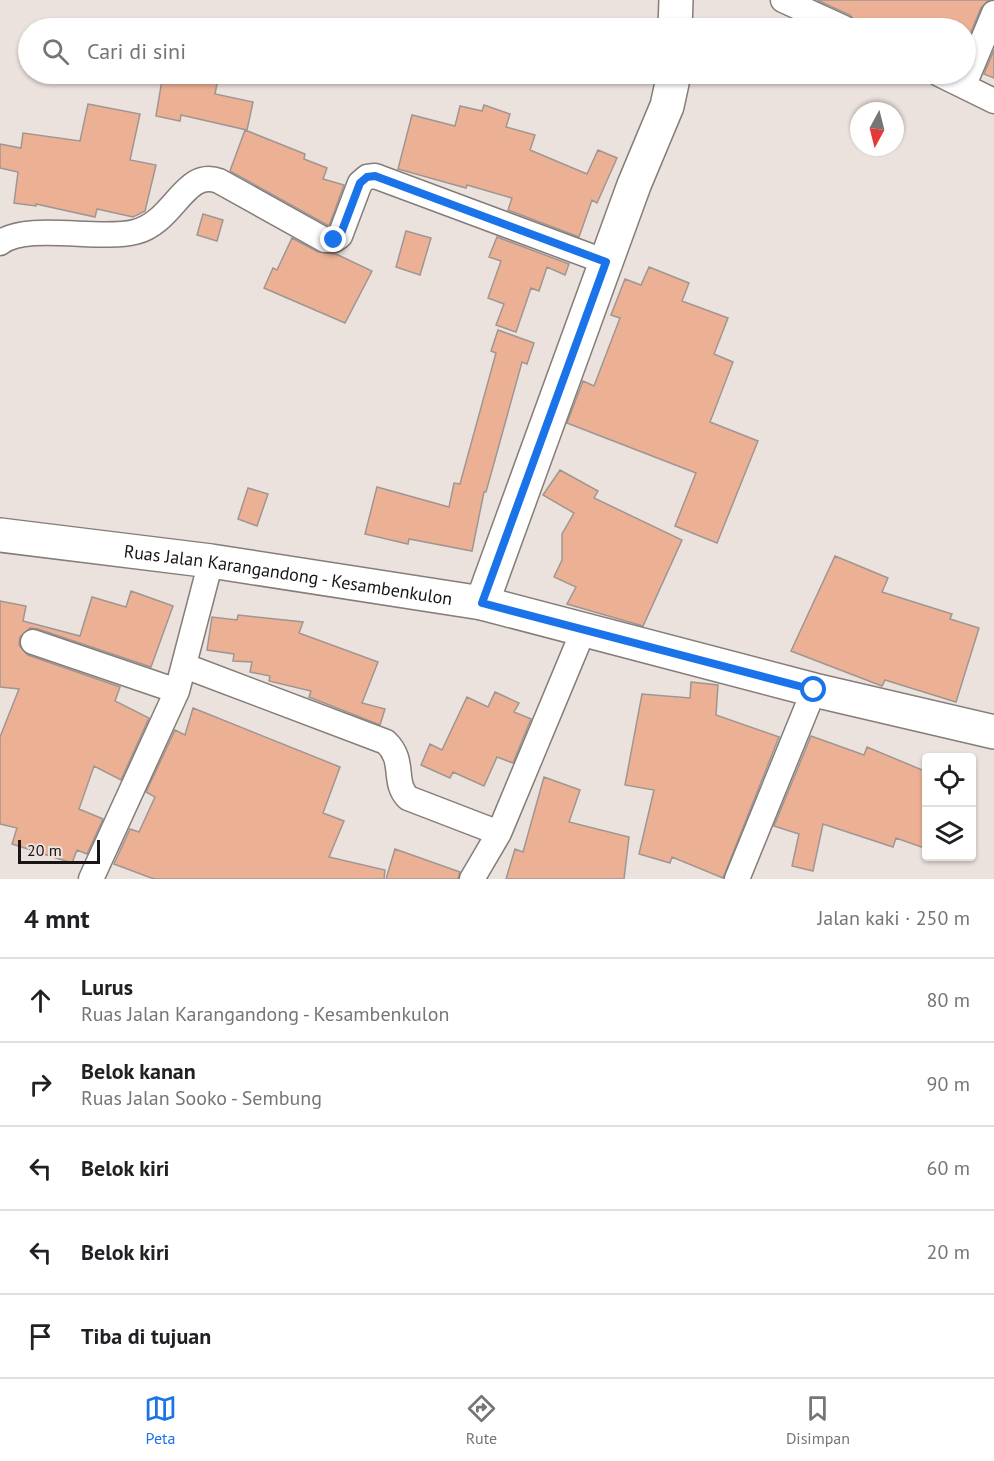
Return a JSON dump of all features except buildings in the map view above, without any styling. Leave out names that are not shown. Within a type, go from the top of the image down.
[{"type":"main road","points":[[675,18],[676,0]]},
{"type":"main road","points":[[482,603],[606,262],[667,106],[672,84]]},
{"type":"main road","name":"Ruas Jalan Karangandong - Kesambenkulon","points":[[0,536],[211,561],[482,603],[814,690],[994,732]]},
{"type":"street","points":[[783,0],[822,18]]},
{"type":"street","points":[[976,56],[994,13]]},
{"type":"street","points":[[964,85],[994,101]]},
{"type":"street","points":[[0,243],[6,238],[30,234],[105,235],[142,230],[161,219],[190,184],[205,178],[219,181],[324,240],[334,240],[340,236],[360,183],[371,176],[606,262]]},
{"type":"street","points":[[91,879],[177,691],[211,561]]},
{"type":"street","points":[[472,879],[499,833],[584,629]]},
{"type":"street","points":[[33,642],[177,691]]},
{"type":"street","points":[[185,666],[386,742],[398,758],[402,791],[408,798],[499,833]]},
{"type":"street","points":[[737,879],[814,690]]},
{"type":"route","points":[[334,240],[340,236],[360,183],[367,177],[375,176],[606,262],[482,603],[814,690]]}]
